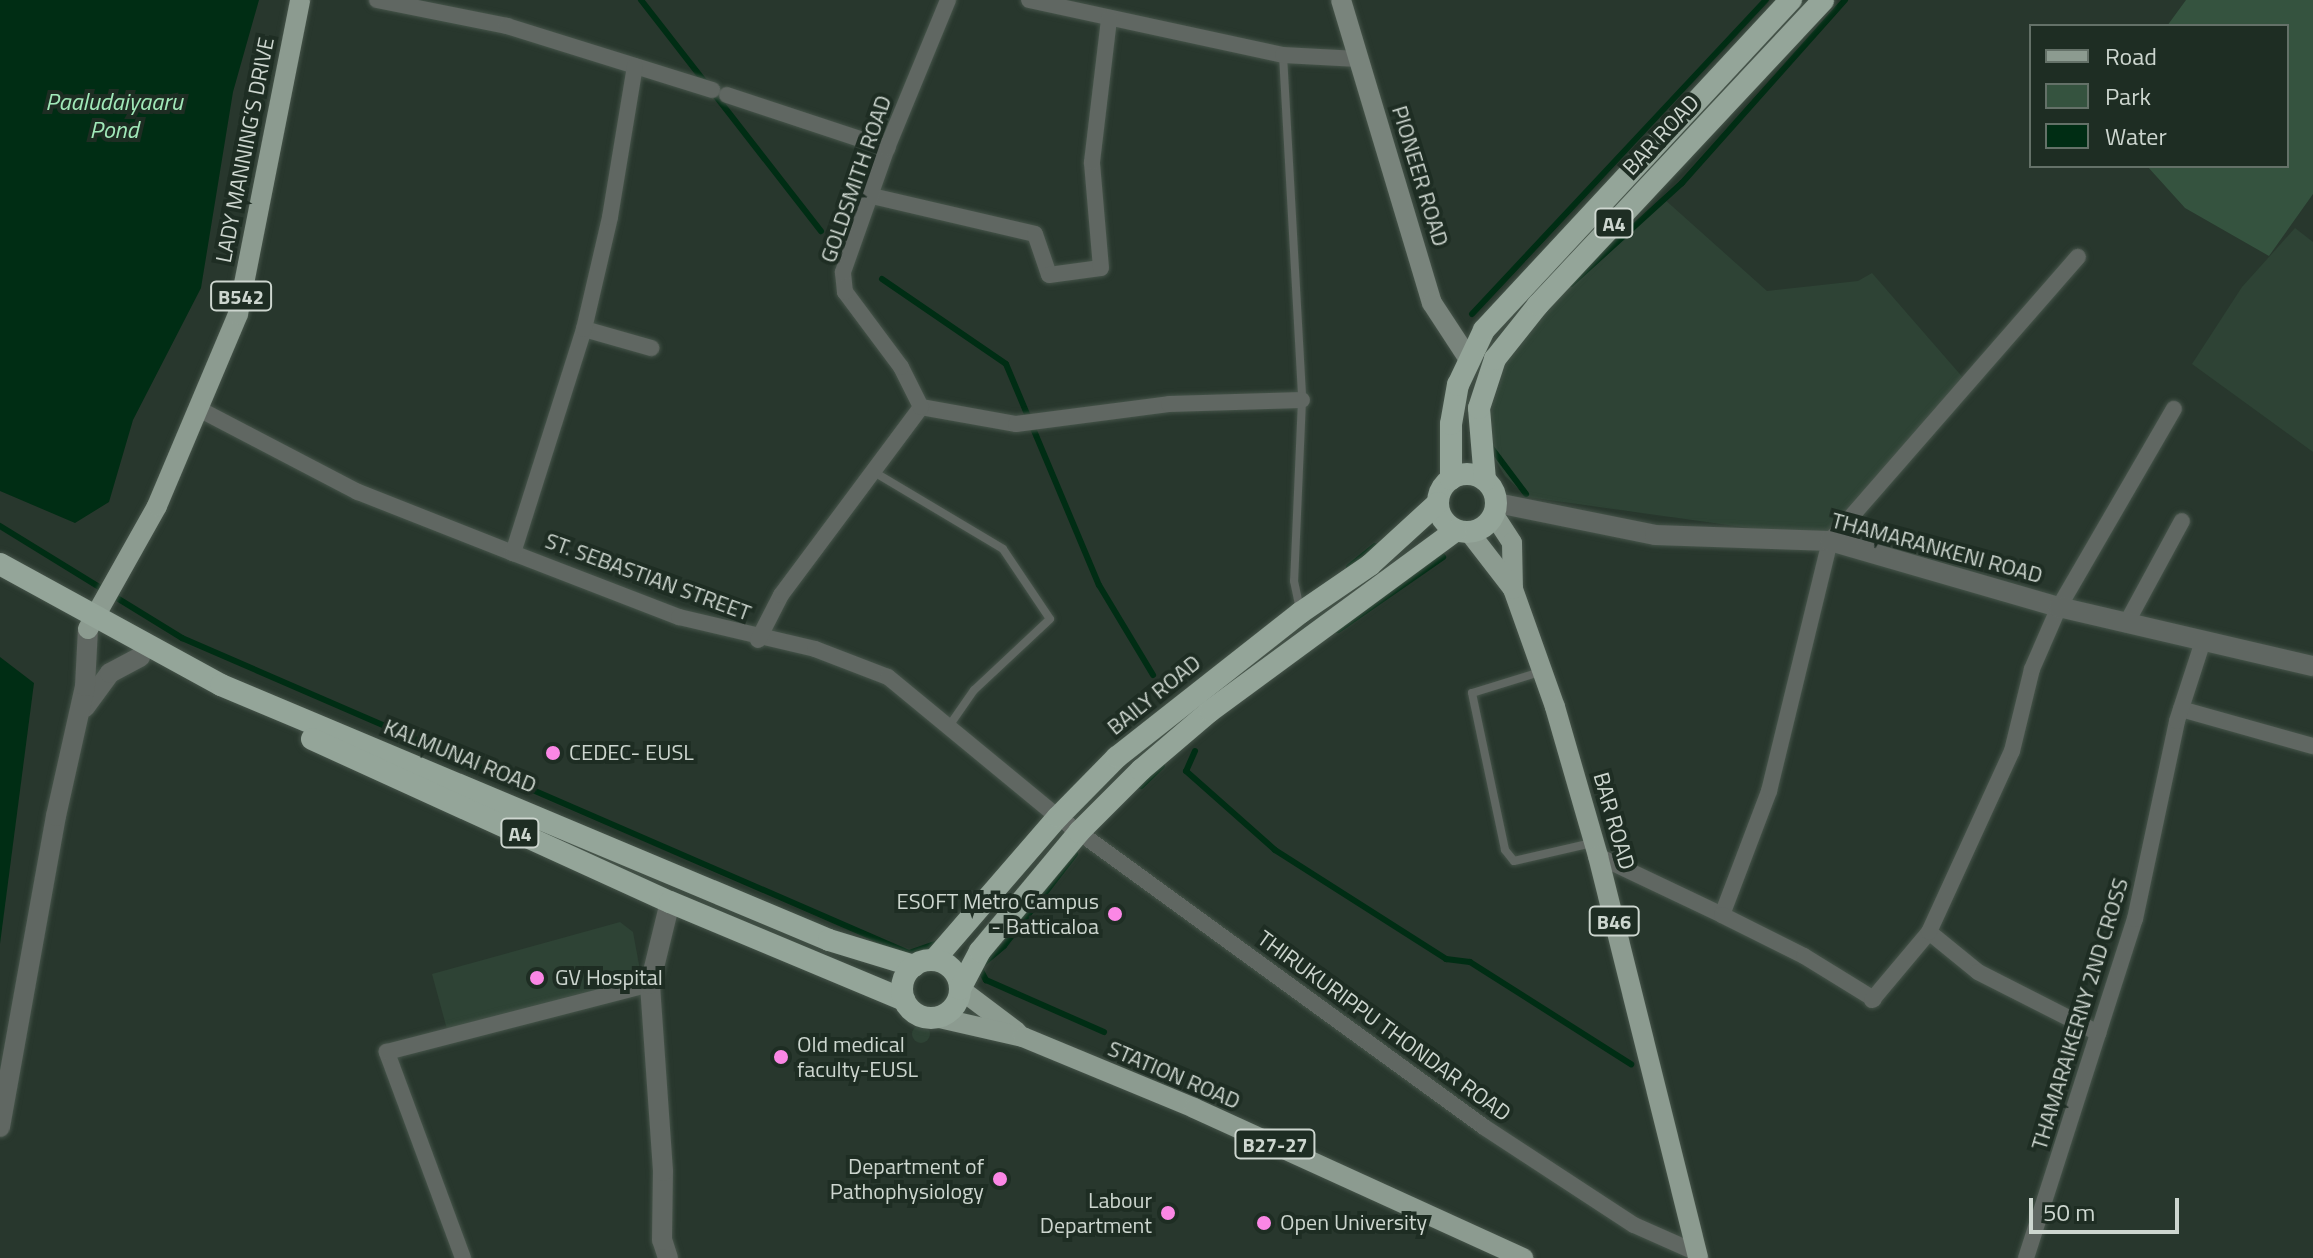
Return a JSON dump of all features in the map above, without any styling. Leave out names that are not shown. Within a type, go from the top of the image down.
[{"type":"highway","name":"BAR ROAD","points":[[1451,479],[1451,424],[1468,358],[1495,316],[1791,0]]},
{"type":"highway","name":"BAR ROAD","points":[[1485,480],[1479,408],[1495,359],[1559,283],[1823,0]]},
{"type":"highway","points":[[960,989],[953,970],[924,963],[903,981],[904,1000],[917,1014],[935,1017],[953,1008],[960,989],[968,967],[1079,832],[1210,711],[1462,531],[1484,527],[1495,509],[1485,480],[1468,474],[1451,479],[1438,503],[1442,519],[1462,531]]},
{"type":"highway","name":"BAILY ROAD","points":[[924,963],[1058,817],[1139,739],[1300,613],[1370,565],[1438,503]]},
{"type":"highway","name":"KALMUNAI ROAD","points":[[0,564],[63,600],[91,624],[140,657],[670,902],[904,1000]]},
{"type":"highway","name":"KALMUNAI ROAD","points":[[0,577],[91,624],[253,699],[829,940],[924,963]]},
{"type":"main road","name":"LADY MANNING’S DRIVE","points":[[91,624],[122,572],[199,409],[238,314],[300,0]]},
{"type":"main road","name":"PIONEER ROAD","points":[[1341,0],[1432,303],[1468,358]]},
{"type":"main road","name":"BAR ROAD","points":[[1495,509],[1512,543],[1513,589],[1595,850],[1696,1255]]},
{"type":"main road","name":"BAR ROAD","points":[[1462,531],[1513,589]]},
{"type":"main road","name":"LADY MANNING’S DRIVE","points":[[63,600],[92,596],[122,572]]},
{"type":"main road","name":"STATION ROAD","points":[[960,989],[1023,1037]]},
{"type":"main road","name":"STATION ROAD","points":[[935,1017],[1023,1037],[1194,1108],[1523,1258]]},
{"type":"street","points":[[377,0],[507,26],[887,148]]},
{"type":"street","name":"GOLDSMITH ROAD","points":[[921,407],[901,367],[845,292],[843,272],[887,148],[948,0]]},
{"type":"street","points":[[1029,0],[1283,55],[1358,59]]},
{"type":"street","points":[[872,196],[1035,234],[1049,275],[1101,268],[1092,162],[1109,19]]},
{"type":"street","points":[[513,553],[584,329],[610,217],[635,66]]},
{"type":"street","points":[[1722,915],[1769,791],[1830,541],[2078,257]]},
{"type":"street","points":[[584,329],[651,348]]},
{"type":"street","points":[[758,640],[781,595],[921,407],[1016,424],[1169,404],[1302,400]]},
{"type":"street","name":"ST. SEBASTIAN STREET","points":[[199,409],[358,492],[513,553],[679,617],[758,640],[815,649],[888,677],[947,729],[1058,817]]},
{"type":"street","points":[[1595,850],[1804,956],[1873,1000],[1929,932],[2012,751],[2032,669],[2059,607],[2174,409]]},
{"type":"street","name":"THAMARANKENI ROAD","points":[[1495,509],[1655,535],[1830,541],[2059,607],[2313,666]]},
{"type":"street","points":[[2126,624],[2182,521]]},
{"type":"street","points":[[0,1127],[78,717],[91,624]]},
{"type":"street","name":"THAMARAIKERNY 2ND CROSS","points":[[2026,1258],[2135,919],[2181,709],[2203,641]]},
{"type":"street","points":[[78,717],[110,673],[140,657]]},
{"type":"street","points":[[2181,709],[2313,746]]},
{"type":"street","name":"THIRUKURIPPU THONDAR ROAD","points":[[1058,817],[1484,1127],[1634,1225],[1696,1255]]},
{"type":"street","points":[[668,1258],[662,1240],[663,1171],[650,984],[670,902]]},
{"type":"street","points":[[1929,932],[1978,972],[2098,1033]]},
{"type":"street","points":[[463,1258],[387,1052],[650,984]]},
{"type":"lane","points":[[1283,55],[1302,400],[1294,581],[1300,613]]},
{"type":"lane","points":[[874,472],[1003,549],[1050,619],[974,690],[947,729]]},
{"type":"lane","points":[[1540,672],[1472,693],[1505,850],[1514,861],[1595,850]]},
{"type":"shaded area","points":[[1663,198],[1767,291],[1858,281],[1872,273],[1965,380],[1829,539],[1527,497],[1505,476],[1488,448],[1484,411],[1494,377],[1563,286]]},
{"type":"shaded area","points":[[2295,228],[2313,242],[2313,452],[2192,364],[2242,287]]},
{"type":"shaded area","name":"GV Hospital","points":[[620,922],[633,932],[642,981],[448,1033],[432,974]]},
{"type":"shaded area","points":[[921,1025],[930,1034],[921,1043],[912,1034]]},
{"type":"green space","points":[[2186,0],[2313,0],[2313,194],[2269,256],[2185,208],[2149,168],[2289,168],[2289,24],[2168,24]]},
{"type":"water","name":"Paaludaiyaaru Pond","points":[[0,0],[259,0],[233,92],[201,288],[133,420],[109,502],[75,523],[0,491]]},
{"type":"water","points":[[0,657],[34,683],[0,944]]},
{"type":"waterway","points":[[641,0],[821,231]]},
{"type":"waterway","points":[[1472,314],[1766,0]]},
{"type":"waterway","points":[[1571,284],[1682,183],[1845,0]]},
{"type":"waterway","points":[[882,279],[1006,364],[1099,585],[1153,675]]},
{"type":"waterway","points":[[1490,446],[1526,494]]},
{"type":"waterway","points":[[0,526],[182,638],[909,953],[935,944]]},
{"type":"waterway","points":[[1349,567],[1375,546]]},
{"type":"waterway","points":[[1338,630],[1443,557]]},
{"type":"waterway","points":[[1195,751],[1186,771],[1275,850],[1446,959],[1470,962],[1631,1064]]},
{"type":"waterway","points":[[1141,786],[1162,766]]},
{"type":"waterway","points":[[1075,854],[1004,946],[979,967],[986,980],[1104,1032]]},
{"type":"place","name":"CEDEC- EUSL","points":[[553,753]]},
{"type":"place","name":"ESOFT Metro Campus - Batticaloa","points":[[1115,914]]},
{"type":"place","name":"GV Hospital","points":[[537,978]]},
{"type":"place","name":"Old medical faculty-EUSL","points":[[781,1057]]},
{"type":"place","name":"Department of Pathophysiology","points":[[1000,1179]]},
{"type":"place","name":"Labour Department","points":[[1168,1213]]},
{"type":"place","name":"Open University","points":[[1264,1223]]}]
